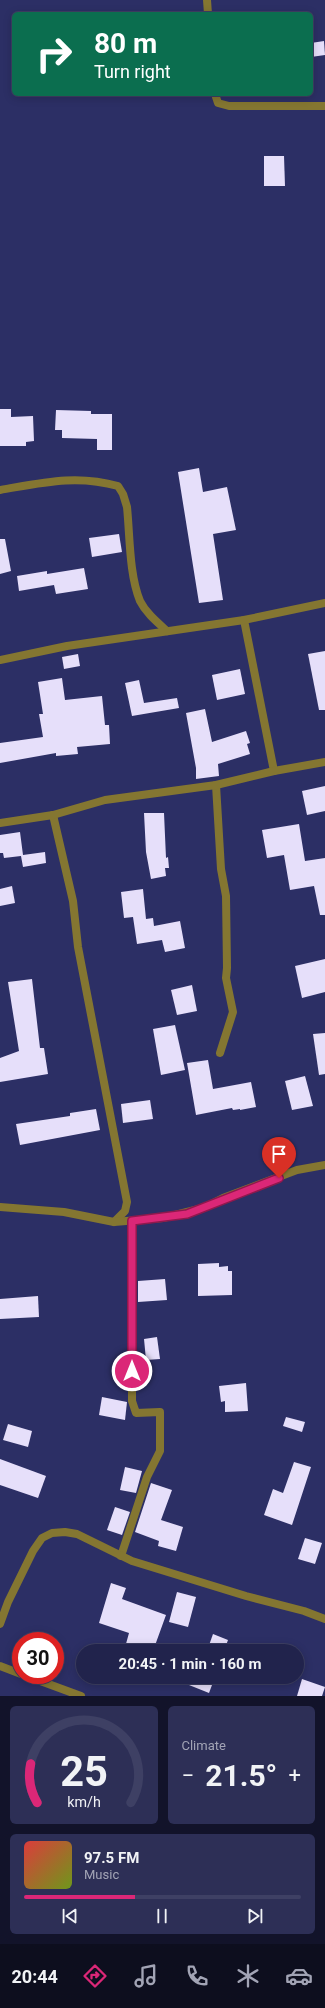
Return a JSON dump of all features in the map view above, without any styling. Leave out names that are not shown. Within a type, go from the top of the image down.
[{"type":"street","points":[[207,0],[208,12]]},
{"type":"street","points":[[216,96],[218,103],[229,106],[325,106]]},
{"type":"street","points":[[0,490],[63,479],[81,480],[118,486],[123,494],[127,507],[134,583],[141,602],[149,614],[166,632]]},
{"type":"street","points":[[0,660],[67,646],[244,620],[325,603]]},
{"type":"street","points":[[244,620],[274,772]]},
{"type":"street","points":[[0,823],[53,815],[105,800],[216,785],[325,762]]},
{"type":"street","points":[[216,785],[221,869],[226,896],[226,978],[233,1012],[220,1053]]},
{"type":"street","points":[[53,815],[73,901],[78,947],[127,1202],[125,1211],[114,1222]]},
{"type":"street","points":[[0,1206],[64,1212],[114,1222],[132,1221],[187,1214],[297,1170],[325,1165]]},
{"type":"street","points":[[121,1556],[147,1477],[160,1451],[160,1412],[136,1413],[132,1401],[132,1221]]},
{"type":"street","points":[[0,1624],[8,1602],[33,1551],[42,1538],[52,1533],[65,1532],[77,1534],[132,1561],[196,1582],[270,1601],[325,1619]]},
{"type":"street","points":[[0,1666],[12,1671]]},
{"type":"street","points":[[48,1684],[81,1696]]},
{"type":"building","points":[[324,41],[325,55],[313,57],[313,43]]},
{"type":"building","points":[[264,156],[284,156],[285,186],[264,186]]},
{"type":"building","points":[[0,409],[11,409],[11,417],[33,416],[34,441],[26,442],[26,446],[0,446]]},
{"type":"building","points":[[56,410],[91,411],[91,414],[112,414],[112,450],[97,450],[97,439],[62,438],[62,430],[55,430]]},
{"type":"building","points":[[199,468],[203,492],[227,487],[236,530],[213,534],[223,600],[199,603],[178,472]]},
{"type":"building","points":[[119,534],[122,552],[92,557],[89,538]]},
{"type":"building","points":[[0,539],[5,539],[11,571],[0,574]]},
{"type":"building","points":[[84,568],[88,589],[56,594],[54,585],[19,591],[17,576],[47,571],[47,574]]},
{"type":"building","points":[[325,651],[325,710],[319,710],[308,654]]},
{"type":"building","points":[[78,654],[80,666],[64,669],[62,657]]},
{"type":"building","points":[[240,669],[245,694],[217,700],[212,675]]},
{"type":"building","points":[[62,678],[65,700],[102,696],[105,725],[109,725],[110,744],[77,747],[78,754],[56,756],[56,753],[0,763],[0,743],[43,737],[39,714],[43,714],[38,682]]},
{"type":"building","points":[[139,680],[144,703],[177,698],[179,708],[132,716],[125,683]]},
{"type":"building","points":[[205,709],[212,742],[246,731],[250,743],[247,744],[250,754],[218,764],[219,776],[196,779],[196,768],[186,713]]},
{"type":"building","points":[[325,786],[325,811],[307,815],[302,791]]},
{"type":"building","points":[[144,813],[164,813],[166,858],[168,857],[169,868],[165,868],[166,876],[151,879],[146,852]]},
{"type":"building","points":[[299,824],[305,861],[325,858],[325,915],[320,915],[314,886],[290,890],[284,855],[267,858],[262,830]]},
{"type":"building","points":[[20,832],[23,855],[45,852],[46,863],[23,867],[21,856],[4,858],[3,853],[0,853],[0,835]]},
{"type":"building","points":[[12,886],[15,903],[0,906],[0,889]]},
{"type":"building","points":[[143,889],[146,919],[153,918],[154,926],[180,921],[185,948],[165,952],[162,940],[137,944],[133,917],[124,918],[121,892]]},
{"type":"building","points":[[325,959],[325,992],[302,998],[295,966]]},
{"type":"building","points":[[32,979],[40,1048],[44,1048],[48,1074],[0,1082],[0,1058],[19,1051],[8,982]]},
{"type":"building","points":[[192,985],[197,1011],[177,1015],[171,990]]},
{"type":"building","points":[[175,1025],[185,1070],[161,1075],[153,1029]]},
{"type":"building","points":[[325,1033],[325,1074],[319,1075],[313,1034]]},
{"type":"building","points":[[208,1060],[213,1089],[251,1082],[256,1107],[240,1110],[233,1110],[232,1108],[196,1115],[187,1063]]},
{"type":"building","points":[[305,1076],[313,1106],[292,1110],[285,1081]]},
{"type":"building","points":[[150,1100],[153,1119],[123,1123],[121,1104]]},
{"type":"building","points":[[96,1109],[100,1130],[20,1145],[16,1124],[70,1116],[70,1113]]},
{"type":"building","points":[[219,1263],[219,1267],[228,1266],[228,1271],[232,1271],[232,1295],[198,1296],[198,1264]]},
{"type":"building","points":[[165,1279],[167,1300],[138,1302],[138,1281]]},
{"type":"building","points":[[38,1296],[39,1317],[0,1319],[0,1299]]},
{"type":"building","points":[[157,1337],[160,1359],[146,1360],[144,1339]]},
{"type":"building","points":[[246,1383],[248,1411],[225,1412],[225,1401],[221,1402],[219,1386]]},
{"type":"building","points":[[102,1397],[127,1402],[125,1420],[99,1415]]},
{"type":"building","points":[[286,1417],[305,1422],[302,1432],[283,1426]]},
{"type":"building","points":[[8,1424],[32,1431],[28,1447],[3,1440]]},
{"type":"building","points":[[0,1459],[46,1476],[38,1498],[0,1485]]},
{"type":"building","points":[[294,1462],[311,1467],[292,1525],[264,1515],[273,1489],[283,1493]]},
{"type":"building","points":[[125,1467],[142,1471],[136,1493],[120,1490]]},
{"type":"building","points":[[151,1483],[172,1490],[161,1520],[183,1527],[176,1551],[158,1546],[159,1541],[135,1532]]},
{"type":"building","points":[[115,1507],[130,1512],[122,1535],[107,1530]]},
{"type":"building","points":[[305,1538],[322,1543],[315,1564],[298,1559]]},
{"type":"building","points":[[111,1583],[126,1588],[122,1599],[166,1615],[156,1644],[126,1644],[129,1633],[99,1623]]},
{"type":"building","points":[[177,1592],[196,1597],[188,1627],[169,1622]]},
{"type":"building","points":[[213,1634],[228,1640],[227,1644],[209,1644]]},
{"type":"building","points":[[304,1680],[325,1687],[322,1696],[297,1696],[301,1684],[304,1684]]},
{"type":"building","points":[[186,1684],[212,1684],[209,1693]]},
{"type":"route","points":[[132,1371],[132,1221],[187,1214],[223,1198],[279,1178]]}]
